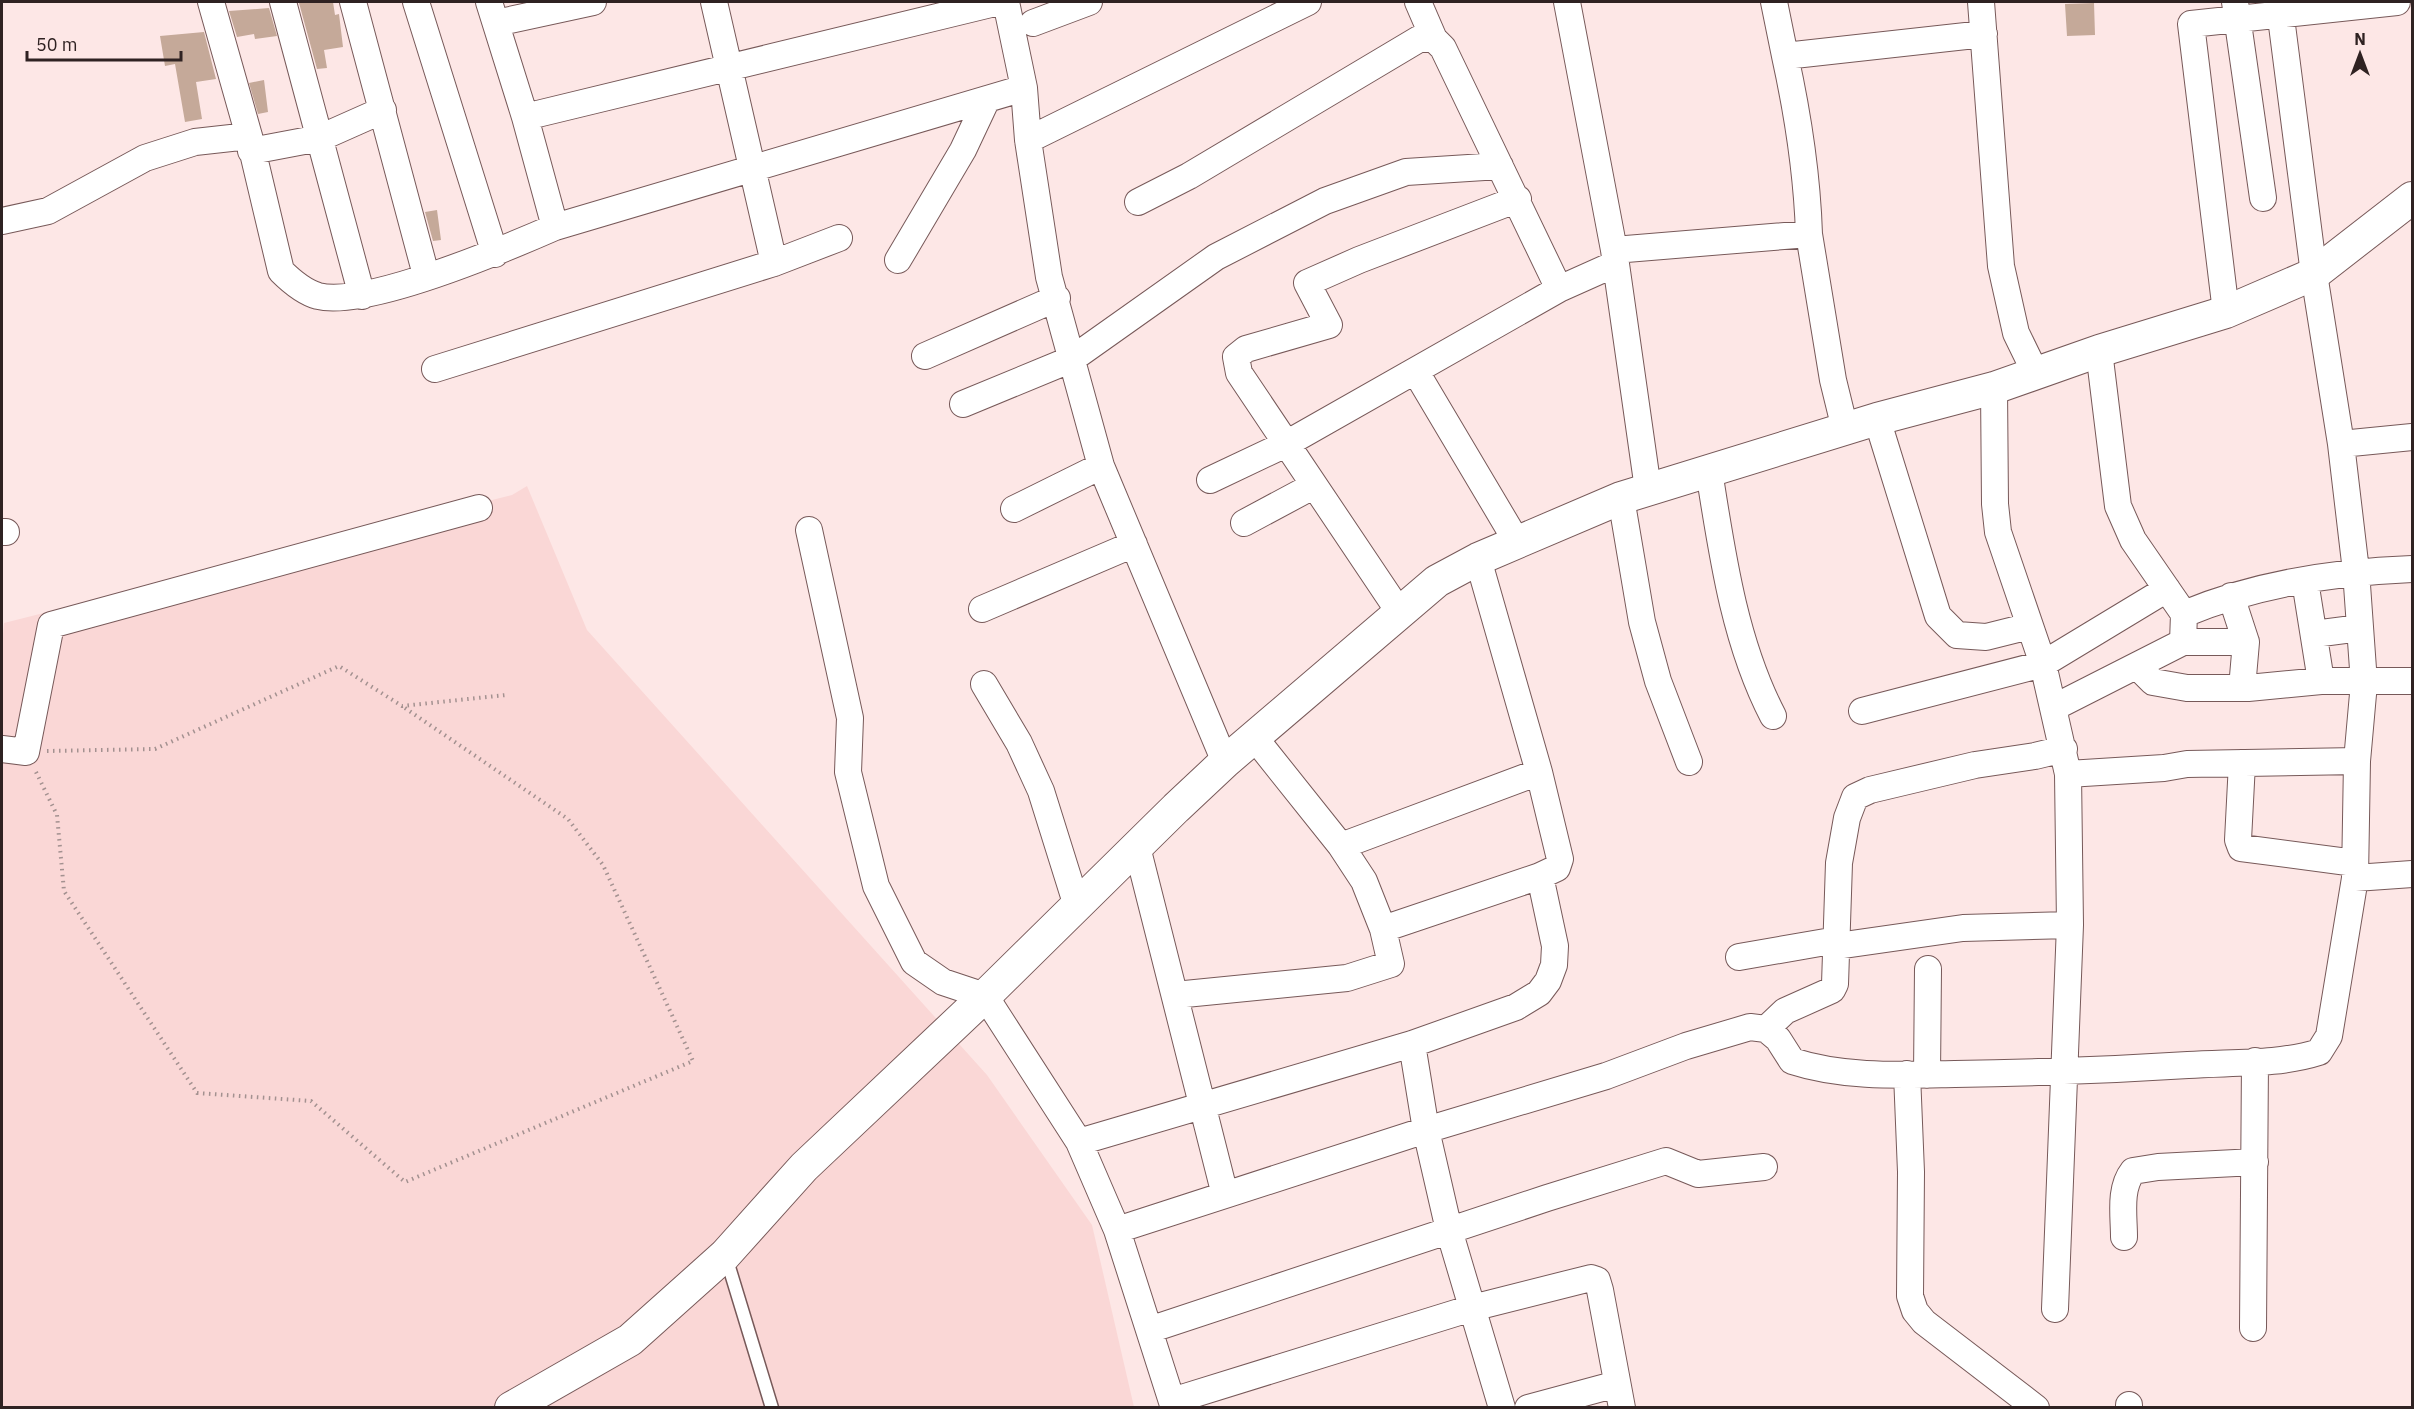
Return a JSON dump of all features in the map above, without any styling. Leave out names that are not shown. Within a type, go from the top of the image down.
[{"type":"street","points":[[211,2],[250,144],[281,271],[292,283],[319,296],[362,296],[495,254],[555,227],[1024,88]]},
{"type":"street","points":[[283,2],[362,296]]},
{"type":"street","points":[[353,2],[426,276]]},
{"type":"street","points":[[416,2],[495,254]]},
{"type":"street","points":[[555,227],[493,12],[592,2]]},
{"type":"street","points":[[714,2],[730,67],[750,169],[774,263]]},
{"type":"street","points":[[525,117],[999,2]]},
{"type":"street","points":[[1006,2],[1024,88],[1028,140],[1049,277],[1057,298],[1101,466],[1225,762]]},
{"type":"street","points":[[1014,41],[1039,12],[1089,2]]},
{"type":"street","points":[[1028,140],[1308,2]]},
{"type":"street","points":[[1418,2],[1434,39],[1443,48],[1518,199],[1559,289]]},
{"type":"street","points":[[1566,2],[1614,257],[1635,493],[1642,622],[1658,681],[1689,762]]},
{"type":"street","points":[[1774,2],[1796,103],[1807,177],[1809,234],[1831,370],[1845,429]]},
{"type":"street","points":[[1981,2],[2001,266],[2016,333],[2036,374]]},
{"type":"street","points":[[2226,312],[2191,24],[2237,11],[2397,2]]},
{"type":"street","points":[[1118,1230],[1426,1130],[1606,1076],[1749,1027],[1766,1029],[1778,1039],[1792,1061],[1798,1063],[1826,1070],[1917,1074],[2065,1073],[2256,1061],[2306,1056],[2319,1052],[2325,1045],[2355,870],[2358,760],[2364,682],[2356,571],[2341,444],[2314,274],[2280,7]]},
{"type":"street","points":[[2237,11],[2263,198]]},
{"type":"street","points":[[1785,56],[1983,34]]},
{"type":"street","points":[[1138,202],[1189,176],[1419,39],[1434,39]]},
{"type":"street","points":[[898,260],[963,150],[987,99]]},
{"type":"street","points":[[2,221],[48,211],[145,158],[195,142],[250,144],[320,138],[383,110]]},
{"type":"street","points":[[963,404],[1072,359],[1216,257],[1325,201],[1406,172],[1500,166]]},
{"type":"street","points":[[512,1407],[630,1340],[725,1255],[804,1167],[986,996],[1225,762],[1437,581],[1478,559],[1635,493],[1877,419],[1994,388],[2099,351],[2226,312],[2314,274],[2412,198]]},
{"type":"street","points":[[1400,613],[1239,373],[1236,357],[1245,349],[1329,325],[1307,283],[1359,260],[1518,199]]},
{"type":"street","points":[[1210,480],[1286,444],[1416,372],[1614,257],[1809,234]]},
{"type":"street","points":[[435,369],[774,263],[839,238]]},
{"type":"street","points":[[925,356],[1057,298]]},
{"type":"street","points":[[2099,351],[2118,506],[2133,540],[2184,614],[2183,642]]},
{"type":"street","points":[[1416,372],[1517,542]]},
{"type":"street","points":[[1994,388],[1995,504],[1998,532],[2006,563],[2043,664],[2055,707],[2068,774],[2070,926],[2055,1310]]},
{"type":"street","points":[[1877,419],[1938,616],[1957,635],[1986,637],[2030,626]]},
{"type":"street","points":[[2341,444],[2412,437]]},
{"type":"street","points":[[1014,509],[1101,466]]},
{"type":"street","points":[[1709,471],[1725,564],[1747,657],[1757,686],[1773,716]]},
{"type":"street","points":[[1244,523],[1313,486]]},
{"type":"street","points":[[14,751],[51,625],[479,508]]},
{"type":"street","points":[[808,530],[850,718],[848,772],[876,886],[914,962],[943,982],[986,996],[1079,1142],[1118,1230],[1173,1404],[1472,1308],[1581,1279],[1597,1280],[1620,1396],[1528,1407]]},
{"type":"street","points":[[982,609],[1134,544]]},
{"type":"street","points":[[1383,929],[1540,876],[1557,868],[1560,859],[1539,772],[1478,559]]},
{"type":"street","points":[[2184,614],[2231,596],[2305,581],[2356,571],[2412,569]]},
{"type":"street","points":[[2305,581],[2321,681]]},
{"type":"street","points":[[1862,711],[2043,664],[2167,589]]},
{"type":"street","points":[[2231,596],[2246,642],[2242,688]]},
{"type":"street","points":[[2314,634],[2360,628]]},
{"type":"street","points":[[2055,707],[2138,667],[2183,642],[2246,642]]},
{"type":"street","points":[[2138,667],[2152,682],[2187,688],[2242,688],[2321,681],[2412,681]]},
{"type":"street","points":[[984,684],[1019,743],[1041,791],[1077,906]]},
{"type":"street","points":[[1175,995],[1347,978],[1391,964],[1383,929],[1364,881],[1341,846],[1254,737]]},
{"type":"street","points":[[1766,1029],[1785,1011],[1832,990],[1836,977],[1839,863],[1846,818],[1856,797],[1870,790],[1975,765],[2035,756],[2064,748]]},
{"type":"street","points":[[2068,774],[2164,768],[2187,764],[2358,760]]},
{"type":"street","points":[[2242,763],[2238,840],[2241,849],[2355,870],[2412,874]]},
{"type":"street","points":[[1341,846],[1539,772]]},
{"type":"street","points":[[1137,847],[1225,1196]]},
{"type":"street","points":[[1079,1142],[1412,1044],[1516,1006],[1539,993],[1548,981],[1554,965],[1556,946],[1540,876]]},
{"type":"street","points":[[1739,957],[1963,928],[2070,926]]},
{"type":"street","points":[[1928,969],[1917,1074],[1911,1172],[1910,1296],[1915,1311],[1924,1322],[2036,1407]]},
{"type":"street","points":[[1412,1044],[1426,1130],[1449,1230],[1502,1407]]},
{"type":"street","points":[[2253,1328],[2256,1061]]},
{"type":"street","points":[[1149,1330],[1449,1230],[1666,1161],[1698,1174],[1764,1167]]},
{"type":"street","points":[[2124,1237],[2124,1190],[2127,1179],[2133,1171],[2158,1167],[2255,1162]]},
{"type":"lane","points":[[725,1255],[772,1407]]},
{"type":"path","points":[[339,666],[568,819],[603,865],[693,1061],[405,1182],[311,1101],[197,1093],[64,891],[57,815],[14,751],[155,749],[339,666]]},
{"type":"path","points":[[402,706],[506,695]]},
{"type":"shaded area","points":[[527,486],[587,630],[987,1075],[1092,1225],[1134,1407],[2,1408],[2,645],[4,623],[512,495]]},
{"type":"building","points":[[333,2],[335,15],[339,14],[343,47],[324,50],[327,68],[317,69],[299,3]]},
{"type":"building","points":[[2094,3],[2095,35],[2067,36],[2065,4]]},
{"type":"building","points":[[269,8],[277,36],[255,39],[254,34],[237,37],[229,11]]},
{"type":"building","points":[[204,32],[216,79],[196,82],[202,119],[185,122],[175,64],[165,66],[160,36]]},
{"type":"building","points":[[264,80],[268,112],[258,114],[249,83]]},
{"type":"building","points":[[437,210],[441,240],[433,241],[425,212]]}]
